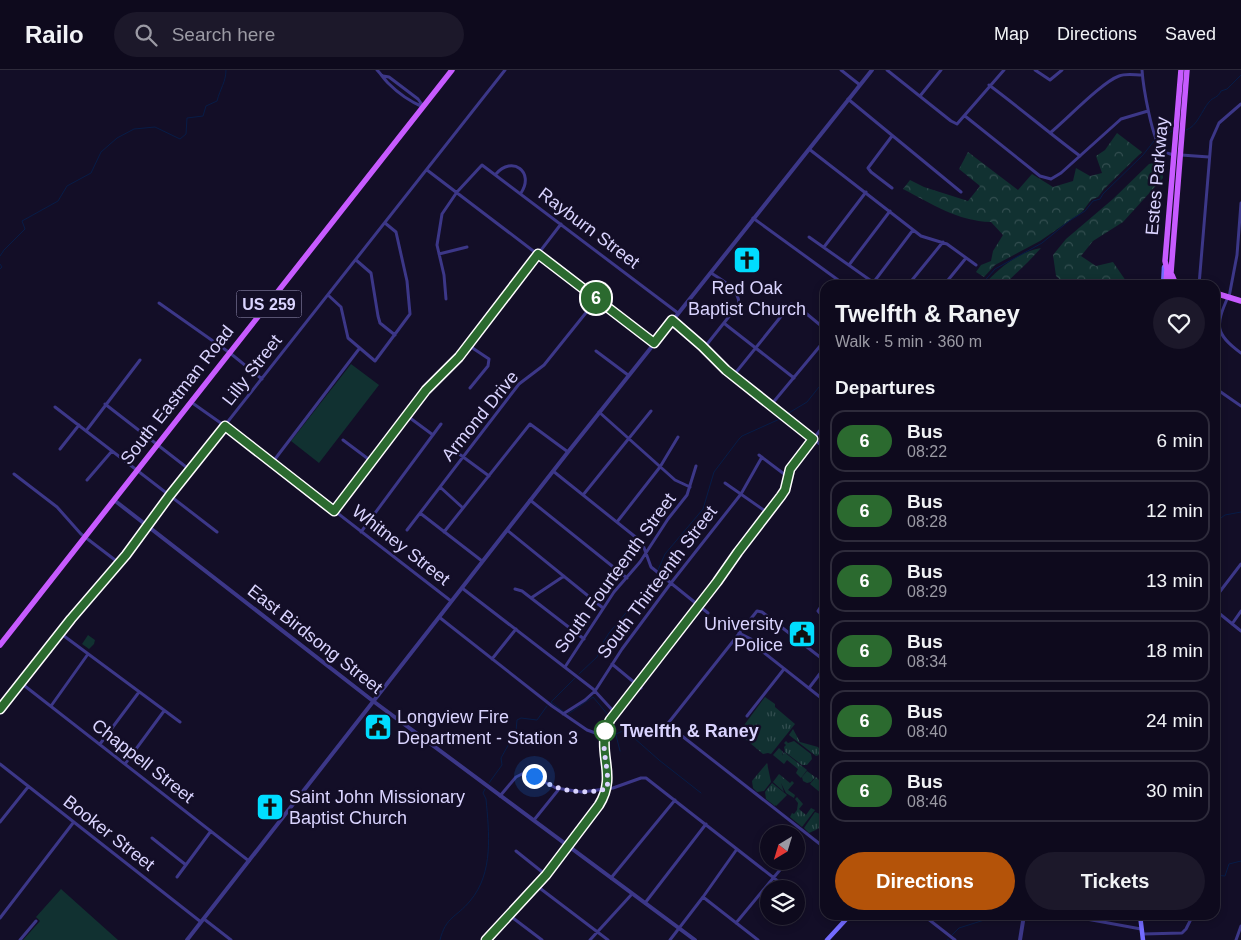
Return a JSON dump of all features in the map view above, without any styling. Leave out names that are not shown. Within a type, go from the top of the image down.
[{"type":"main road","name":"South Eastman Road","points":[[0,645],[452,70]]},
{"type":"main road","name":"Estes Parkway","points":[[1169,280],[1178,155],[1181,70]]},
{"type":"main road","name":"Estes Parkway","points":[[1168,280],[1165,261],[1187,70]]},
{"type":"main road","points":[[1171,270],[1174,280]]},
{"type":"main road","points":[[1220,294],[1241,301]]},
{"type":"main road","points":[[827,940],[845,920]]},
{"type":"main road","points":[[1141,920],[1143,940]]},
{"type":"street","points":[[377,70],[418,99],[423,107]]},
{"type":"street","name":"Lilly Street","points":[[0,709],[60,633],[119,564],[170,495],[506,70]]},
{"type":"street","points":[[841,70],[860,84]]},
{"type":"street","points":[[186,940],[628,375],[872,70]]},
{"type":"street","points":[[887,70],[954,123],[958,124],[989,85],[1004,70]]},
{"type":"street","points":[[920,96],[942,70]]},
{"type":"street","points":[[1035,70],[1050,80],[1062,70]]},
{"type":"street","points":[[1142,70],[1148,110],[1161,149],[1167,153],[1178,155],[1208,157]]},
{"type":"street","points":[[1050,133],[1097,91],[1115,78],[1124,75],[1142,75]]},
{"type":"street","points":[[989,85],[1020,107],[1080,156]]},
{"type":"street","points":[[848,99],[961,192]]},
{"type":"street","points":[[1199,280],[1211,138],[1221,122],[1241,104]]},
{"type":"street","points":[[965,116],[1018,159],[1046,179],[1051,180],[1058,176],[1123,117],[1148,110]]},
{"type":"street","points":[[892,136],[868,168],[892,188]]},
{"type":"street","points":[[809,148],[913,230],[925,238],[943,242],[976,265]]},
{"type":"street","name":"Rayburn Street","points":[[457,192],[482,165],[678,313]]},
{"type":"street","points":[[496,174],[508,166],[515,166],[521,170],[526,179],[521,193]]},
{"type":"street","points":[[427,170],[654,343]]},
{"type":"street","points":[[446,299],[437,241],[442,214],[457,192]]},
{"type":"street","points":[[824,247],[866,192]]},
{"type":"street","points":[[1241,203],[1237,255],[1229,297],[1220,314],[1220,328],[1226,340],[1241,353]]},
{"type":"street","points":[[849,265],[890,211]]},
{"type":"street","points":[[753,218],[839,280]]},
{"type":"street","points":[[328,295],[341,307],[343,332],[359,349],[375,361],[409,316],[410,308],[407,280],[396,232],[385,223]]},
{"type":"street","points":[[334,511],[406,415],[434,381],[468,345],[561,224]]},
{"type":"street","points":[[878,280],[913,230]]},
{"type":"street","points":[[809,237],[870,280]]},
{"type":"street","points":[[912,280],[943,242]]},
{"type":"street","points":[[439,254],[467,247]]},
{"type":"street","points":[[948,280],[966,258]]},
{"type":"street","points":[[356,260],[371,273],[380,323],[395,335]]},
{"type":"street","points":[[704,348],[738,308],[739,302],[730,286],[710,272]]},
{"type":"street","name":"Armond Drive","points":[[407,530],[519,384],[544,365],[596,299]]},
{"type":"street","points":[[159,303],[230,353],[262,379]]},
{"type":"street","points":[[733,376],[791,304],[796,305],[820,325]]},
{"type":"street","points":[[672,320],[733,376],[820,444]]},
{"type":"street","points":[[725,324],[794,378]]},
{"type":"street","points":[[468,345],[486,357],[489,363],[470,388]]},
{"type":"street","points":[[771,405],[820,346]]},
{"type":"street","points":[[272,463],[359,349]]},
{"type":"street","points":[[596,351],[628,375]]},
{"type":"street","points":[[86,431],[140,360]]},
{"type":"street","points":[[1220,391],[1241,406]]},
{"type":"street","name":"Whitney Street","points":[[191,402],[225,426],[451,601]]},
{"type":"street","points":[[106,404],[190,470]]},
{"type":"street","points":[[54,407],[217,532]]},
{"type":"street","points":[[583,495],[651,411]]},
{"type":"street","points":[[599,412],[680,484],[690,488]]},
{"type":"street","points":[[406,415],[433,435]]},
{"type":"street","points":[[361,532],[441,424]]},
{"type":"street","points":[[444,532],[530,424],[568,452]]},
{"type":"street","points":[[60,449],[79,425]]},
{"type":"street","points":[[486,940],[537,886],[599,805],[607,789],[608,772],[603,750],[604,736],[615,713],[699,606],[785,490],[790,469],[820,430]]},
{"type":"street","points":[[617,522],[660,467],[678,437]]},
{"type":"street","points":[[343,440],[371,461]]},
{"type":"street","points":[[451,448],[489,476]]},
{"type":"street","points":[[87,480],[112,451]]},
{"type":"street","name":"South Thirteenth Street","points":[[564,714],[586,700],[595,691],[612,664],[671,583],[741,494],[761,456],[788,477]]},
{"type":"street","name":"South Fourteenth Street","points":[[565,667],[604,608],[687,495],[696,466]]},
{"type":"street","points":[[553,471],[638,539],[643,545],[651,566],[708,613]]},
{"type":"street","points":[[14,474],[57,507],[85,537],[119,564]]},
{"type":"street","points":[[725,482],[768,513]]},
{"type":"street","points":[[440,487],[463,508]]},
{"type":"street","name":"East Birdsong Street","points":[[114,500],[373,702],[695,940]]},
{"type":"street","points":[[530,500],[626,578]]},
{"type":"street","points":[[420,513],[482,562]]},
{"type":"street","points":[[507,530],[604,608]]},
{"type":"street","points":[[1220,591],[1241,564]]},
{"type":"street","points":[[531,598],[564,576]]},
{"type":"street","points":[[462,588],[595,691],[615,713]]},
{"type":"street","points":[[514,589],[521,590],[584,639]]},
{"type":"street","points":[[646,730],[656,737],[755,612],[760,611],[820,657]]},
{"type":"street","points":[[1232,624],[1241,611]]},
{"type":"street","points":[[1220,614],[1241,631]]},
{"type":"street","points":[[439,617],[564,714],[589,731],[604,736]]},
{"type":"street","points":[[492,659],[516,629]]},
{"type":"street","points":[[60,633],[180,722]]},
{"type":"street","points":[[739,633],[748,638],[753,644],[820,696]]},
{"type":"street","points":[[51,706],[88,654]]},
{"type":"street","points":[[612,664],[641,688]]},
{"type":"street","points":[[747,716],[784,668]]},
{"type":"street","points":[[809,688],[820,674]]},
{"type":"street","name":"Chappell Street","points":[[21,683],[250,860]]},
{"type":"street","points":[[100,744],[139,692]]},
{"type":"street","points":[[125,764],[164,711]]},
{"type":"street","points":[[667,724],[679,731],[682,736],[820,844]]},
{"type":"street","name":"Booker Street","points":[[0,764],[73,823],[202,921],[231,940]]},
{"type":"street","points":[[500,796],[516,777],[524,774],[531,775],[559,789],[586,792],[607,789],[644,778],[650,780],[777,880]]},
{"type":"street","points":[[0,822],[28,787]]},
{"type":"street","points":[[534,820],[559,789]]},
{"type":"street","points":[[611,878],[675,800]]},
{"type":"street","points":[[0,918],[73,823]]},
{"type":"street","points":[[645,903],[706,824]]},
{"type":"street","points":[[177,877],[211,831]]},
{"type":"street","points":[[152,838],[186,865]]},
{"type":"street","points":[[670,940],[737,849]]},
{"type":"street","points":[[516,851],[546,875]]},
{"type":"street","points":[[736,923],[780,870]]},
{"type":"street","points":[[537,886],[608,940]]},
{"type":"street","points":[[590,940],[632,894]]},
{"type":"street","points":[[703,897],[758,940]]},
{"type":"street","points":[[509,915],[542,940]]},
{"type":"street","points":[[929,920],[955,940]]},
{"type":"street","points":[[1020,940],[1023,920]]},
{"type":"street","points":[[1090,920],[1142,931],[1183,933],[1190,920]]},
{"type":"street","points":[[20,940],[36,921]]},
{"type":"street","points":[[1236,940],[1241,926]]},
{"type":"street","points":[[748,940],[752,936]]},
{"type":"green space","points":[[1117,133],[1142,152],[1098,197],[1091,200],[1082,212],[1040,241],[995,265],[984,277],[976,272],[981,265],[991,261],[993,251],[1003,235],[991,222],[967,219],[956,215],[903,189],[910,180],[924,187],[968,201],[980,186],[959,169],[968,152],[1018,190],[1032,174],[1053,187],[1073,181],[1076,168],[1090,176],[1102,173],[1096,156],[1105,150]]},
{"type":"green space","points":[[1162,161],[1163,178],[1123,222],[1093,241],[1081,256],[1096,266],[1113,262],[1125,280],[1060,280],[1056,276],[1053,255],[1066,239],[1113,199],[1149,164]]},
{"type":"green space","points":[[1041,248],[1009,280],[989,280],[1017,257]]},
{"type":"green space","points":[[351,364],[379,385],[319,463],[291,441]]},
{"type":"green space","points":[[88,635],[95,640],[89,649],[82,644]]},
{"type":"green space","points":[[765,697],[795,724],[771,754],[763,754],[737,732],[739,732]]},
{"type":"green space","points":[[793,729],[800,742],[818,747],[820,750],[819,755],[816,756],[789,735]]},
{"type":"green space","points":[[786,741],[788,743],[794,741],[811,754],[812,759],[807,765],[802,765],[785,752],[784,747],[786,745],[784,743]]},
{"type":"green space","points":[[779,748],[783,752],[782,756],[784,752],[807,770],[801,778],[796,773],[798,769],[787,760],[784,764],[773,755]]},
{"type":"green space","points":[[767,763],[771,782],[764,791],[757,792],[753,788],[752,781]]},
{"type":"green space","points":[[807,771],[815,777],[811,782],[807,783],[803,781],[802,777]]},
{"type":"green space","points":[[779,774],[790,783],[792,781],[794,783],[788,790],[795,795],[794,798],[786,793],[781,783],[784,792],[773,782]]},
{"type":"green space","points":[[816,777],[820,781],[820,792],[810,784]]},
{"type":"green space","points":[[772,783],[787,795],[776,806],[766,799],[765,792]]},
{"type":"green space","points":[[797,797],[803,804],[799,809],[806,815],[811,808],[815,810],[804,825],[800,825],[790,817],[797,810],[798,803],[795,799]]},
{"type":"green space","points":[[815,812],[820,814],[820,827],[809,833],[805,827]]},
{"type":"green space","points":[[61,889],[118,940],[23,940],[40,921],[36,917]]},
{"type":"waterway","points":[[0,256],[25,229],[22,221],[58,201],[67,186],[91,173],[101,152],[117,138],[134,129],[155,127],[180,139],[186,134],[187,118],[203,116],[206,106],[217,101],[226,70]]},
{"type":"waterway","points":[[1186,130],[1196,122],[1206,105],[1221,91],[1227,89],[1241,75]]},
{"type":"waterway","points":[[1159,138],[1172,131]]},
{"type":"waterway","points":[[985,280],[995,269],[1042,243],[1069,221],[1085,211],[1093,201],[1100,199],[1154,141]]},
{"type":"waterway","points":[[0,264],[2,267],[0,269]]},
{"type":"waterway","points":[[787,414],[807,402],[820,386]]},
{"type":"waterway","points":[[658,570],[665,554],[703,509],[714,472],[739,439],[782,418]]},
{"type":"waterway","points":[[1220,518],[1225,515],[1241,512]]},
{"type":"waterway","points":[[579,674],[597,657],[609,633],[656,577]]},
{"type":"waterway","points":[[564,712],[551,702],[575,678]]},
{"type":"waterway","points":[[568,714],[593,697],[609,716]]},
{"type":"waterway","points":[[489,783],[502,765],[501,758],[516,731],[517,720],[521,718],[537,720],[547,706]]},
{"type":"waterway","points":[[613,723],[616,734],[625,730],[701,793]]},
{"type":"waterway","points":[[616,735],[620,751]]},
{"type":"waterway","points":[[440,940],[445,926],[470,901],[478,890],[483,878],[489,838],[486,799],[483,793],[485,789]]},
{"type":"waterway","points":[[1220,876],[1225,876],[1229,864],[1241,861]]},
{"type":"waterway","points":[[952,935],[959,928],[984,920]]},
{"type":"bus line","name":"6","points":[[0,709],[71,619],[126,555],[146,526],[225,426],[334,511],[426,390],[459,357],[538,254],[654,343],[672,320],[726,370],[813,439],[790,469],[785,490],[781,496],[610,720],[603,744],[608,767],[608,779],[604,798],[567,845],[553,867],[486,940]]},
{"type":"place","name":"Red Oak Baptist Church","points":[[747,260]]},
{"type":"place","name":"University Police","points":[[802,634]]},
{"type":"place","name":"Longview Fire Department - Station 3","points":[[378,727]]},
{"type":"place","name":"Twelfth & Raney","points":[[605,731]]},
{"type":"place","name":"Saint John Missionary Baptist Church","points":[[270,807]]},
{"type":"route","points":[[534,776],[546,784],[559,789],[582,792],[607,789],[608,767],[603,750],[605,731]]}]
